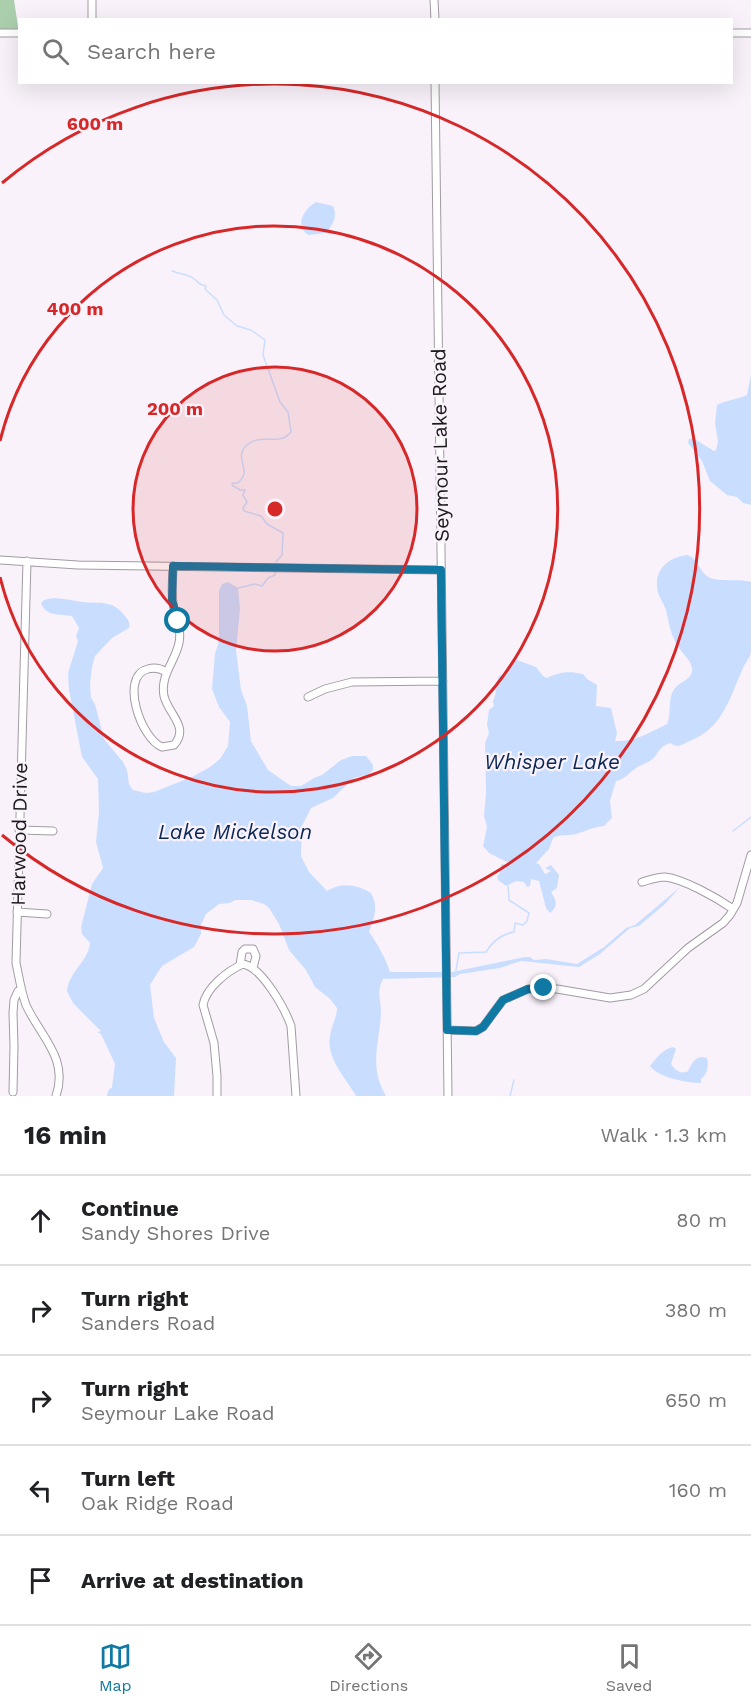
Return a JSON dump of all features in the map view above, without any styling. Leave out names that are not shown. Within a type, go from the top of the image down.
[{"type":"street","points":[[92,0],[92,18]]},
{"type":"street","points":[[434,0],[435,18]]},
{"type":"street","points":[[0,33],[18,33]]},
{"type":"street","points":[[733,33],[751,33]]},
{"type":"street","name":"Seymour Lake Road","points":[[435,84],[448,1096]]},
{"type":"street","points":[[0,560],[78,565],[441,570]]},
{"type":"street","name":"Harwood Drive","points":[[27,561],[16,963],[21,990],[27,1006],[58,1060],[59,1082],[56,1096]]},
{"type":"street","points":[[166,672],[156,668],[142,670],[138,674],[134,687],[142,726],[150,739],[162,747],[174,745],[179,740],[181,731],[180,724],[171,712],[165,696],[166,672],[176,651],[180,633],[172,600],[173,566]]},
{"type":"street","points":[[308,697],[325,689],[352,682],[443,681]]},
{"type":"street","points":[[19,830],[53,831]]},
{"type":"street","points":[[447,1030],[476,1031],[483,1027],[503,1000],[528,989],[557,989],[610,998],[631,995],[644,989],[688,948],[723,923],[734,909],[751,855]]},
{"type":"street","points":[[642,882],[662,877],[675,879],[734,909]]},
{"type":"street","points":[[17,912],[47,914]]},
{"type":"street","points":[[217,1096],[214,1043],[203,1005],[206,995],[240,965],[242,952],[245,949],[253,949],[256,956],[253,968]]},
{"type":"street","points":[[240,965],[253,968],[282,1004],[291,1026],[296,1096]]},
{"type":"street","points":[[13,1092],[14,1000],[18,991],[21,990]]},
{"type":"green space","points":[[0,0],[14,0],[18,33],[0,33]]},
{"type":"water","points":[[316,202],[333,206],[335,217],[326,233],[308,235],[302,227],[302,217]]},
{"type":"water","points":[[751,374],[751,505],[743,503],[737,497],[727,495],[710,481],[702,461],[688,443],[689,439],[693,438],[714,451],[716,450],[718,442],[715,423],[717,405],[747,395]]},
{"type":"water","name":"Whisper Lake","points":[[687,555],[694,559],[704,573],[711,578],[751,582],[751,652],[724,710],[710,728],[680,745],[670,743],[665,745],[652,760],[616,781],[610,801],[612,818],[604,826],[553,838],[549,849],[536,863],[545,874],[551,871],[545,868],[551,865],[559,875],[557,888],[551,892],[556,903],[550,913],[546,908],[539,881],[531,879],[530,886],[527,887],[524,882],[516,881],[506,886],[497,877],[501,871],[501,864],[509,863],[489,853],[483,846],[487,827],[484,816],[485,743],[489,733],[487,725],[489,710],[494,706],[495,686],[499,676],[508,672],[508,667],[517,660],[536,667],[547,678],[564,673],[583,674],[597,685],[596,706],[611,708],[617,733],[615,741],[636,738],[667,724],[673,692],[689,677],[692,668],[673,636],[666,610],[658,593],[657,578],[667,563]]},
{"type":"water","name":"Lake Mickelson","points":[[228,582],[238,588],[240,609],[236,650],[251,741],[268,770],[291,786],[301,786],[322,775],[341,760],[352,756],[366,756],[373,765],[373,770],[369,774],[354,778],[333,798],[311,808],[302,826],[301,856],[309,872],[327,891],[337,886],[349,885],[371,893],[375,908],[369,932],[390,972],[452,972],[525,957],[577,964],[604,947],[626,928],[635,925],[680,887],[665,904],[639,926],[630,928],[600,954],[579,967],[521,961],[500,968],[460,974],[455,977],[383,979],[379,992],[381,1012],[376,1064],[377,1074],[386,1096],[356,1096],[338,1068],[331,1053],[330,1044],[337,1008],[315,987],[306,970],[289,950],[279,924],[269,908],[251,900],[235,900],[219,904],[206,914],[201,925],[201,934],[194,947],[162,966],[150,985],[154,1018],[164,1042],[176,1058],[174,1096],[107,1096],[112,1087],[115,1064],[101,1034],[97,1032],[101,1031],[73,1003],[67,991],[71,978],[89,950],[90,943],[82,934],[81,927],[92,884],[103,868],[96,842],[99,812],[98,779],[82,757],[69,690],[68,673],[78,641],[76,636],[79,628],[72,616],[50,613],[41,603],[44,600],[58,598],[105,603],[115,607],[128,620],[129,628],[112,638],[95,656],[90,684],[91,698],[95,704],[104,739],[123,762],[129,784],[133,790],[146,793],[194,776],[210,767],[220,759],[228,746],[230,722],[219,707],[212,689],[215,654],[219,641],[219,591],[222,584]]},
{"type":"water","points":[[673,1047],[676,1049],[671,1064],[681,1072],[688,1071],[697,1058],[707,1058],[707,1070],[701,1083],[667,1077],[650,1066],[663,1052]]},
{"type":"waterway","points":[[172,271],[191,277],[206,286],[205,289],[217,300],[224,315],[237,326],[251,330],[265,340],[263,355],[280,402],[288,412],[291,432],[280,439],[256,440],[244,448],[241,457],[244,475],[238,483],[232,485],[245,490],[243,495],[247,502],[243,508],[244,511],[261,516],[267,524],[283,533],[282,555],[276,562]]},
{"type":"waterway","points":[[238,588],[255,584],[262,586],[268,578],[275,575],[276,571]]},
{"type":"waterway","points":[[733,831],[751,817]]},
{"type":"waterway","points":[[456,970],[459,953],[486,952],[498,939],[514,932],[515,923],[523,925],[527,921],[529,913],[509,900],[508,886]]},
{"type":"waterway","points":[[510,1096],[514,1080]]},
{"type":"route","points":[[178,621],[172,600],[173,566],[441,570],[447,1030],[476,1031],[483,1027],[503,1000],[528,989],[544,988]]}]
